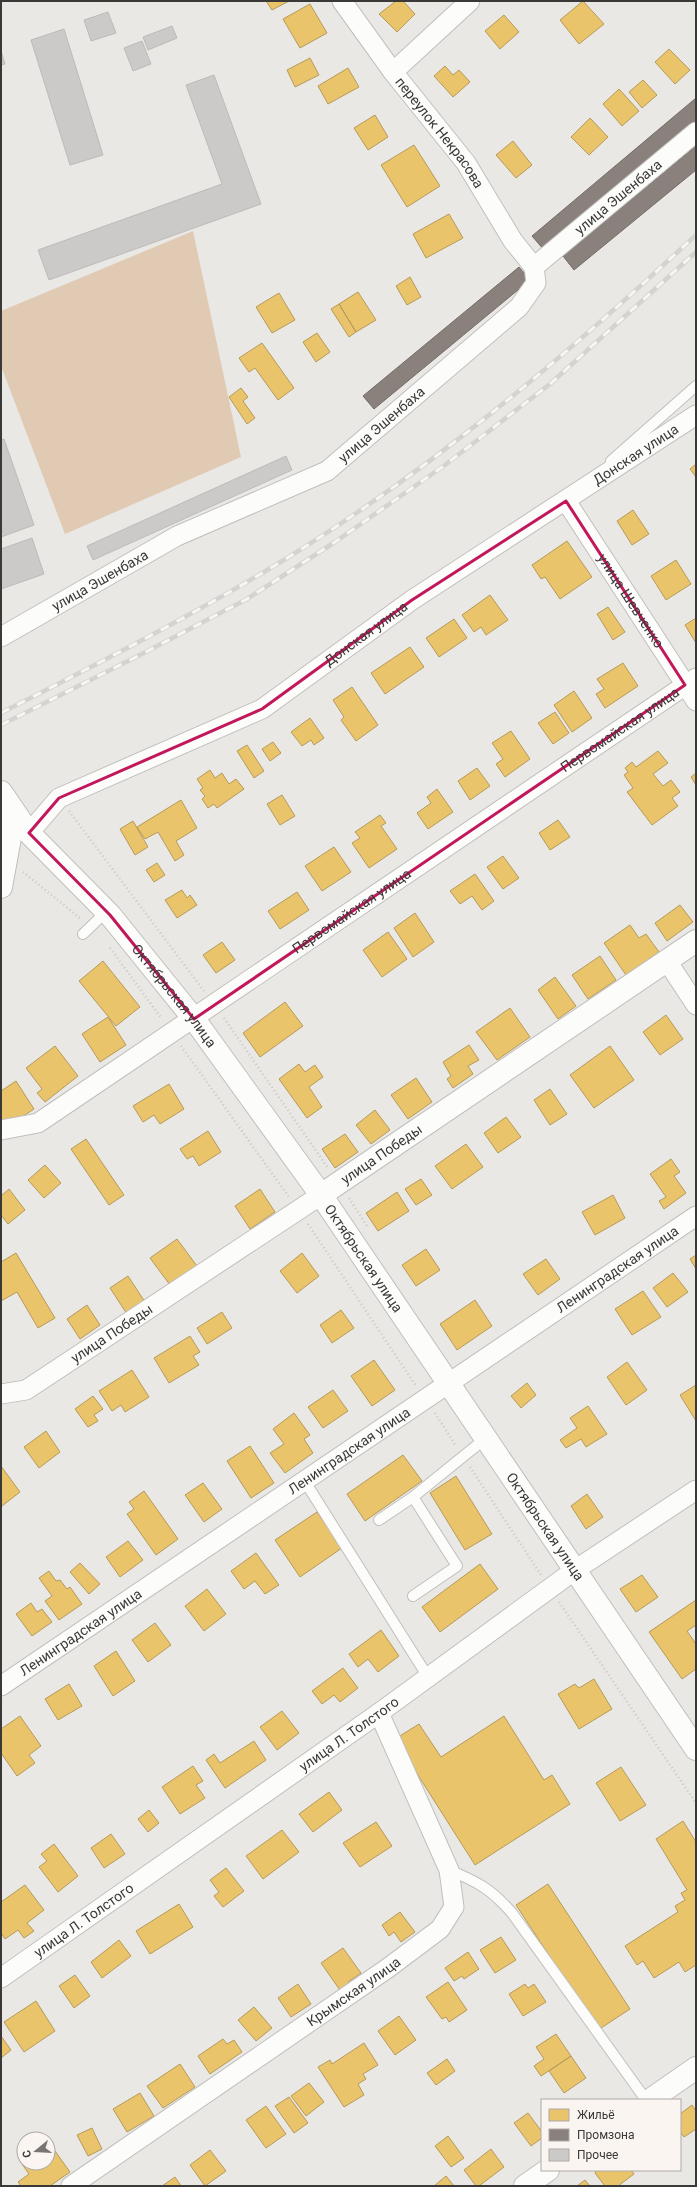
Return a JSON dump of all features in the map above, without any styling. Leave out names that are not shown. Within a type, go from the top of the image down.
[{"type":"main road","name":"Октябрьская улица","points":[[3,795],[29,832],[99,919],[194,1019],[321,1195],[696,1749]]},
{"type":"main road","points":[[1,886],[10,832],[3,795]]},
{"type":"main road","name":"улица Победы","points":[[321,1195],[696,942]]},
{"type":"main road","points":[[651,2099],[696,2068]]},
{"type":"main road","points":[[525,2186],[547,2171]]},
{"type":"street","name":"переулок Некрасова","points":[[342,1],[393,72],[466,163],[512,241],[534,267]]},
{"type":"street","points":[[393,72],[470,1]]},
{"type":"street","name":"улица Эшенбаха","points":[[1,637],[177,536],[327,471],[519,307],[536,283],[534,267],[696,132]]},
{"type":"street","name":"Донская улица","points":[[29,832],[59,798],[262,709],[412,600],[696,415]]},
{"type":"street","name":"улица Шевченко","points":[[566,501],[691,681],[696,701]]},
{"type":"street","name":"Первомайская улица","points":[[1,1130],[38,1123],[194,1019],[691,681]]},
{"type":"street","points":[[667,961],[696,1005]]},
{"type":"street","name":"улица Победы","points":[[1,1394],[26,1390],[299,1211],[321,1195]]},
{"type":"street","name":"Ленинградская улица","points":[[1,1686],[696,1216]]},
{"type":"street","name":"улица Л. Толстого","points":[[1,1978],[379,1713],[549,1588],[696,1490]]},
{"type":"street","name":"Крымская улица","points":[[71,2186],[376,1977],[440,1929],[454,1908],[449,1870],[379,1713]]},
{"type":"lane","points":[[566,501],[696,386]]},
{"type":"lane","points":[[83,934],[99,919]]},
{"type":"lane","points":[[379,1520],[413,1498],[486,1438]]},
{"type":"lane","points":[[304,1480],[428,1677]]},
{"type":"lane","points":[[413,1498],[457,1566],[413,1596]]},
{"type":"lane","points":[[449,1870],[479,1882],[500,1900],[512,1913],[645,2099]]},
{"type":"path","points":[[6,859],[99,919],[98,931],[299,1211],[425,1398],[549,1588],[696,1803]]},
{"type":"highlighted area","points":[[566,501],[685,685],[194,1019],[110,915],[29,833],[59,798],[262,709],[412,600]]},
{"type":"shaded area","points":[[193,231],[241,457],[65,534],[1,366],[1,311]]},
{"type":"building: Жильё","points":[[266,1],[289,1],[272,10]]},
{"type":"building: Жильё","points":[[396,1],[403,1],[415,14],[397,32],[379,14]]},
{"type":"building: Жильё","points":[[583,1],[604,24],[579,44],[560,20]]},
{"type":"building: Жильё","points":[[310,4],[327,33],[300,48],[283,19]]},
{"type":"building: Жильё","points":[[504,15],[519,32],[500,49],[485,31]]},
{"type":"building: Жильё","points":[[669,49],[690,70],[675,84],[655,62]]},
{"type":"building: Жильё","points":[[310,58],[319,75],[295,87],[287,70]]},
{"type":"building: Жильё","points":[[445,66],[453,75],[459,70],[470,82],[453,97],[434,76]]},
{"type":"building: Жильё","points":[[348,68],[359,87],[328,104],[318,86]]},
{"type":"building: Жильё","points":[[643,80],[657,95],[642,108],[629,92]]},
{"type":"building: Жильё","points":[[619,89],[639,111],[622,126],[603,104]]},
{"type":"building: Жильё","points":[[375,115],[388,137],[368,150],[354,128]]},
{"type":"building: Жильё","points":[[590,118],[608,137],[589,155],[571,137]]},
{"type":"building: Жильё","points":[[513,141],[532,165],[516,178],[496,155]]},
{"type":"building: Жильё","points":[[414,145],[440,186],[407,207],[381,165]]},
{"type":"building: Жильё","points":[[449,214],[463,238],[426,258],[413,234]]},
{"type":"building: Жильё","points":[[410,277],[421,297],[407,305],[396,286]]},
{"type":"building: Жильё","points":[[358,292],[376,320],[356,332],[339,304]]},
{"type":"building: Жильё","points":[[279,293],[295,320],[272,333],[256,307]]},
{"type":"building: Жильё","points":[[339,304],[356,332],[349,337],[331,309]]},
{"type":"building: Жильё","points":[[317,333],[330,352],[316,362],[303,342]]},
{"type":"building: Жильё","points":[[262,343],[294,388],[278,400],[255,368],[249,372],[239,358]]},
{"type":"building: Жильё","points":[[241,388],[248,397],[243,401],[255,418],[247,424],[229,397]]},
{"type":"building: Жильё","points":[[696,464],[696,477],[690,469]]},
{"type":"building: Жильё","points":[[633,510],[649,534],[632,545],[617,521]]},
{"type":"building: Жильё","points":[[567,541],[592,577],[560,599],[545,577],[541,579],[532,565]]},
{"type":"building: Жильё","points":[[676,560],[691,584],[666,600],[651,576]]},
{"type":"building: Жильё","points":[[490,595],[508,620],[486,635],[481,627],[474,632],[462,615]]},
{"type":"building: Жильё","points":[[608,607],[625,632],[613,640],[597,614]]},
{"type":"building: Жильё","points":[[696,618],[696,643],[685,625]]},
{"type":"building: Жильё","points":[[454,619],[467,638],[439,657],[426,638]]},
{"type":"building: Жильё","points":[[410,647],[424,667],[385,694],[371,673]]},
{"type":"building: Жильё","points":[[623,663],[638,686],[605,708],[596,694],[604,689],[597,679]]},
{"type":"building: Жильё","points":[[352,687],[378,725],[356,741],[341,720],[344,717],[333,700]]},
{"type":"building: Жильё","points":[[574,691],[592,718],[572,732],[554,705]]},
{"type":"building: Жильё","points":[[555,712],[569,733],[553,744],[538,723]]},
{"type":"building: Жильё","points":[[310,718],[324,738],[314,745],[311,740],[302,746],[291,732]]},
{"type":"building: Жильё","points":[[511,731],[530,759],[505,777],[496,764],[503,759],[492,743]]},
{"type":"building: Жильё","points":[[273,742],[281,753],[270,761],[262,749]]},
{"type":"building: Жильё","points":[[247,745],[264,771],[254,778],[237,751]]},
{"type":"building: Жильё","points":[[658,751],[668,763],[653,774],[663,786],[671,780],[680,792],[672,798],[678,806],[652,825],[627,792],[633,788],[624,775],[628,772],[625,768],[632,762],[636,767]]},
{"type":"building: Жильё","points":[[477,768],[490,786],[470,800],[458,781]]},
{"type":"building: Жильё","points":[[210,770],[215,778],[222,773],[229,784],[236,779],[244,789],[217,808],[214,804],[208,808],[202,799],[205,796],[200,790],[203,788],[197,779]]},
{"type":"building: Жильё","points":[[696,773],[696,785],[691,777]]},
{"type":"building: Жильё","points":[[437,789],[453,812],[428,829],[417,813],[431,803],[427,797]]},
{"type":"building: Жильё","points":[[282,795],[295,816],[280,825],[267,804]]},
{"type":"building: Жильё","points":[[181,800],[197,828],[176,841],[184,855],[175,861],[158,832],[145,839],[137,827]]},
{"type":"building: Жильё","points":[[380,815],[386,823],[381,826],[397,849],[369,868],[352,843],[360,838],[355,832]]},
{"type":"building: Жильё","points":[[558,820],[570,837],[550,850],[539,833]]},
{"type":"building: Жильё","points":[[133,821],[148,847],[135,855],[120,829]]},
{"type":"building: Жильё","points":[[334,847],[351,872],[322,891],[305,866]]},
{"type":"building: Жильё","points":[[503,856],[519,878],[503,889],[487,867]]},
{"type":"building: Жильё","points":[[157,863],[165,875],[154,882],[146,870]]},
{"type":"building: Жильё","points":[[475,874],[494,901],[482,910],[472,896],[460,904],[450,891]]},
{"type":"building: Жильё","points":[[182,890],[187,898],[190,895],[197,905],[177,918],[165,900]]},
{"type":"building: Жильё","points":[[297,892],[309,910],[280,929],[268,911]]},
{"type":"building: Жильё","points":[[680,905],[693,922],[667,941],[655,923]]},
{"type":"building: Жильё","points":[[415,913],[434,942],[413,957],[394,928]]},
{"type":"building: Жильё","points":[[630,925],[639,938],[646,934],[659,952],[626,975],[604,943]]},
{"type":"building: Жильё","points":[[388,932],[407,959],[382,977],[363,950]]},
{"type":"building: Жильё","points":[[222,942],[235,960],[216,973],[203,955]]},
{"type":"building: Жильё","points":[[600,956],[616,980],[588,999],[572,975]]},
{"type":"building: Жильё","points":[[103,961],[140,1007],[116,1026],[79,981]]},
{"type":"building: Жильё","points":[[555,977],[576,1006],[558,1019],[538,990]]},
{"type":"building: Жильё","points":[[285,1002],[303,1026],[260,1057],[243,1033]]},
{"type":"building: Жильё","points":[[510,1008],[530,1037],[497,1060],[476,1032]]},
{"type":"building: Жильё","points":[[666,1015],[683,1039],[660,1055],[643,1032]]},
{"type":"building: Жильё","points":[[108,1017],[126,1045],[100,1062],[82,1034]]},
{"type":"building: Жильё","points":[[469,1045],[479,1060],[468,1066],[473,1074],[453,1088],[447,1079],[451,1076],[443,1062]]},
{"type":"building: Жильё","points":[[55,1046],[78,1076],[45,1102],[37,1093],[42,1089],[26,1068]]},
{"type":"building: Жильё","points":[[610,1046],[634,1080],[594,1108],[570,1075]]},
{"type":"building: Жильё","points":[[299,1064],[305,1072],[315,1065],[323,1077],[309,1087],[322,1107],[307,1118],[279,1079]]},
{"type":"building: Жильё","points":[[416,1078],[432,1102],[408,1119],[391,1095]]},
{"type":"building: Жильё","points":[[16,1081],[34,1109],[5,1128],[1,1122],[1,1091]]},
{"type":"building: Жильё","points":[[169,1084],[184,1109],[160,1124],[154,1115],[143,1122],[133,1106]]},
{"type":"building: Жильё","points":[[550,1089],[567,1114],[550,1125],[534,1100]]},
{"type":"building: Жильё","points":[[375,1110],[390,1130],[371,1144],[356,1125]]},
{"type":"building: Жильё","points":[[506,1117],[521,1137],[498,1153],[484,1133]]},
{"type":"building: Жильё","points":[[208,1131],[221,1152],[199,1166],[193,1156],[187,1159],[180,1149]]},
{"type":"building: Жильё","points":[[345,1134],[358,1152],[335,1168],[322,1149]]},
{"type":"building: Жильё","points":[[86,1139],[124,1195],[109,1205],[71,1149]]},
{"type":"building: Жильё","points":[[466,1144],[483,1167],[452,1189],[435,1166]]},
{"type":"building: Жильё","points":[[671,1159],[680,1172],[674,1176],[686,1193],[664,1209],[659,1201],[666,1197],[650,1174]]},
{"type":"building: Жильё","points":[[45,1165],[61,1183],[44,1198],[28,1180]]},
{"type":"building: Жильё","points":[[421,1179],[432,1195],[416,1205],[405,1189]]},
{"type":"building: Жильё","points":[[9,1189],[25,1210],[8,1224],[1,1215],[1,1196]]},
{"type":"building: Жильё","points":[[260,1189],[275,1212],[250,1229],[235,1206]]},
{"type":"building: Жильё","points":[[397,1192],[409,1211],[378,1231],[366,1213]]},
{"type":"building: Жильё","points":[[613,1195],[625,1218],[595,1235],[582,1212]]},
{"type":"building: Жильё","points":[[177,1239],[197,1266],[170,1285],[150,1258]]},
{"type":"building: Жильё","points":[[426,1249],[440,1270],[416,1286],[402,1265]]},
{"type":"building: Жильё","points":[[16,1253],[55,1318],[38,1328],[17,1292],[1,1301],[1,1262]]},
{"type":"building: Жильё","points":[[302,1253],[319,1276],[297,1293],[280,1271]]},
{"type":"building: Жильё","points":[[696,1255],[696,1269],[690,1259]]},
{"type":"building: Жильё","points":[[546,1259],[560,1279],[538,1295],[523,1274]]},
{"type":"building: Жильё","points":[[673,1273],[688,1292],[667,1307],[653,1288]]},
{"type":"building: Жильё","points":[[128,1276],[145,1302],[127,1314],[110,1288]]},
{"type":"building: Жильё","points":[[643,1291],[661,1317],[632,1335],[615,1309]]},
{"type":"building: Жильё","points":[[475,1300],[492,1326],[457,1350],[440,1324]]},
{"type":"building: Жильё","points":[[87,1305],[100,1325],[80,1339],[67,1319]]},
{"type":"building: Жильё","points":[[341,1310],[354,1328],[332,1343],[320,1325]]},
{"type":"building: Жильё","points":[[222,1312],[232,1328],[207,1344],[197,1328]]},
{"type":"building: Жильё","points":[[190,1336],[200,1352],[193,1356],[199,1365],[169,1383],[154,1358]]},
{"type":"building: Жильё","points":[[374,1360],[395,1390],[372,1406],[351,1376]]},
{"type":"building: Жильё","points":[[627,1362],[647,1390],[626,1405],[607,1377]]},
{"type":"building: Жильё","points":[[132,1370],[149,1397],[125,1412],[121,1405],[112,1411],[99,1391]]},
{"type":"building: Жильё","points":[[527,1383],[536,1395],[521,1408],[511,1396]]},
{"type":"building: Жильё","points":[[696,1385],[696,1421],[680,1395]]},
{"type":"building: Жильё","points":[[333,1390],[348,1411],[323,1428],[308,1407]]},
{"type":"building: Жильё","points":[[93,1396],[103,1409],[94,1415],[98,1421],[88,1427],[75,1409]]},
{"type":"building: Жильё","points":[[588,1406],[607,1434],[586,1447],[581,1439],[566,1448],[560,1440],[577,1428],[570,1418]]},
{"type":"building: Жильё","points":[[294,1413],[310,1435],[304,1439],[313,1453],[285,1473],[270,1453],[284,1444],[273,1429]]},
{"type":"building: Жильё","points":[[46,1431],[60,1452],[39,1468],[24,1447]]},
{"type":"building: Жильё","points":[[250,1446],[274,1483],[251,1498],[227,1461]]},
{"type":"building: Жильё","points":[[403,1455],[422,1481],[365,1521],[347,1494]]},
{"type":"building: Жильё","points":[[1,1466],[20,1492],[2,1506],[1,1505]]},
{"type":"building: Жильё","points":[[456,1476],[492,1534],[465,1550],[430,1493]]},
{"type":"building: Жильё","points":[[203,1483],[222,1509],[204,1522],[185,1495]]},
{"type":"building: Жильё","points":[[144,1491],[178,1539],[156,1555],[127,1514],[134,1509],[129,1502]]},
{"type":"building: Жильё","points":[[587,1494],[603,1517],[586,1529],[571,1506]]},
{"type":"building: Жильё","points":[[317,1512],[342,1548],[300,1577],[275,1540]]},
{"type":"building: Жильё","points":[[128,1541],[143,1560],[120,1577],[106,1557]]},
{"type":"building: Жильё","points":[[256,1553],[279,1585],[265,1594],[255,1581],[244,1589],[231,1571]]},
{"type":"building: Жильё","points":[[80,1563],[100,1584],[89,1594],[70,1572]]},
{"type":"building: Жильё","points":[[480,1564],[498,1589],[440,1632],[422,1607]]},
{"type":"building: Жильё","points":[[49,1571],[56,1581],[60,1580],[67,1589],[70,1587],[82,1604],[59,1620],[45,1601],[52,1596],[39,1578]]},
{"type":"building: Жильё","points":[[642,1575],[658,1597],[636,1612],[620,1589]]},
{"type":"building: Жильё","points":[[207,1589],[226,1614],[204,1631],[185,1606]]},
{"type":"building: Жильё","points":[[696,1600],[696,1625],[687,1631],[696,1644],[696,1669],[682,1679],[649,1632]]},
{"type":"building: Жильё","points":[[31,1603],[37,1612],[42,1609],[52,1622],[32,1636],[16,1614]]},
{"type":"building: Жильё","points":[[155,1623],[171,1645],[148,1662],[132,1640]]},
{"type":"building: Жильё","points":[[381,1630],[399,1656],[378,1672],[368,1659],[358,1667],[349,1654]]},
{"type":"building: Жильё","points":[[116,1651],[135,1681],[113,1696],[94,1666]]},
{"type":"building: Жильё","points":[[343,1668],[358,1688],[340,1702],[334,1695],[322,1704],[312,1691]]},
{"type":"building: Жильё","points":[[594,1679],[612,1709],[579,1729],[558,1694],[575,1684],[579,1688]]},
{"type":"building: Жильё","points":[[69,1684],[82,1706],[58,1720],[45,1699]]},
{"type":"building: Жильё","points":[[282,1711],[299,1733],[277,1750],[260,1727]]},
{"type":"building: Жильё","points":[[20,1716],[41,1746],[29,1755],[35,1763],[17,1776],[1,1753],[1,1729]]},
{"type":"building: Жильё","points":[[504,1716],[544,1780],[552,1775],[570,1804],[475,1865],[395,1739],[419,1724],[441,1757]]},
{"type":"building: Жильё","points":[[254,1741],[266,1760],[225,1788],[206,1760],[214,1754],[220,1763]]},
{"type":"building: Жильё","points":[[193,1766],[203,1781],[196,1785],[205,1798],[180,1814],[162,1787]]},
{"type":"building: Жильё","points":[[621,1767],[646,1805],[620,1821],[596,1783]]},
{"type":"building: Жильё","points":[[329,1792],[342,1810],[313,1832],[299,1814]]},
{"type":"building: Жильё","points":[[149,1810],[159,1823],[148,1832],[138,1819]]},
{"type":"building: Жильё","points":[[683,1821],[696,1842],[696,1965],[685,1972],[679,1962],[654,1978],[643,1961],[637,1965],[625,1946],[678,1912],[675,1906],[685,1900],[681,1893],[687,1890],[656,1839]]},
{"type":"building: Жильё","points":[[376,1822],[392,1846],[360,1867],[343,1843]]},
{"type":"building: Жильё","points":[[282,1830],[299,1852],[263,1879],[246,1856]]},
{"type":"building: Жильё","points":[[111,1834],[125,1854],[104,1868],[91,1848]]},
{"type":"building: Жильё","points":[[54,1844],[78,1876],[58,1892],[39,1867],[47,1861],[41,1854]]},
{"type":"building: Жильё","points":[[226,1868],[244,1891],[223,1907],[214,1896],[219,1892],[210,1880]]},
{"type":"building: Жильё","points":[[548,1884],[630,2009],[598,2030],[516,1905]]},
{"type":"building: Жильё","points":[[25,1885],[44,1910],[27,1923],[34,1931],[24,1938],[18,1930],[5,1939],[1,1933],[1,1902]]},
{"type":"building: Жильё","points":[[179,1904],[193,1927],[150,1954],[136,1931]]},
{"type":"building: Жильё","points":[[400,1912],[415,1932],[401,1942],[394,1932],[389,1936],[382,1925]]},
{"type":"building: Жильё","points":[[501,1937],[516,1960],[495,1973],[480,1950]]},
{"type":"building: Жильё","points":[[119,1940],[131,1956],[102,1978],[91,1962]]},
{"type":"building: Жильё","points":[[343,1948],[361,1973],[348,1982],[351,1986],[342,1993],[321,1963]]},
{"type":"building: Жильё","points":[[468,1952],[479,1969],[464,1979],[462,1976],[454,1981],[445,1968]]},
{"type":"building: Жильё","points":[[75,1975],[90,1996],[74,2008],[59,1986]]},
{"type":"building: Жильё","points":[[448,1982],[467,2010],[449,2022],[446,2017],[442,2019],[426,1997]]},
{"type":"building: Жильё","points":[[298,1984],[311,2004],[291,2017],[278,1998]]},
{"type":"building: Жильё","points":[[525,1984],[528,1988],[534,1984],[546,2002],[523,2016],[509,1994]]},
{"type":"building: Жильё","points":[[36,2001],[55,2031],[24,2052],[4,2022]]},
{"type":"building: Жильё","points":[[254,2007],[272,2028],[256,2041],[238,2020]]},
{"type":"building: Жильё","points":[[399,2016],[416,2040],[395,2055],[378,2031]]},
{"type":"building: Жильё","points":[[556,2034],[571,2056],[541,2076],[534,2066],[544,2059],[536,2047]]},
{"type":"building: Жильё","points":[[1,2036],[11,2050],[1,2058]]},
{"type":"building: Жильё","points":[[223,2039],[227,2044],[234,2040],[242,2052],[210,2074],[198,2056]]},
{"type":"building: Жильё","points":[[364,2043],[378,2065],[363,2074],[366,2079],[358,2084],[364,2095],[344,2107],[318,2067],[330,2060],[332,2064]]},
{"type":"building: Жильё","points":[[571,2056],[586,2078],[564,2093],[549,2071]]},
{"type":"building: Жильё","points":[[447,2059],[455,2071],[436,2085],[427,2073]]},
{"type":"building: Жильё","points":[[180,2064],[195,2087],[163,2108],[147,2086]]},
{"type":"building: Жильё","points":[[309,2083],[324,2102],[306,2116],[291,2096]]},
{"type":"building: Жильё","points":[[140,2093],[154,2116],[127,2132],[113,2109]]},
{"type":"building: Жильё","points":[[289,2097],[308,2123],[294,2133],[275,2106]]},
{"type":"building: Жильё","points":[[692,2105],[696,2111],[696,2129],[684,2137],[681,2133],[681,2113]]},
{"type":"building: Жильё","points":[[266,2106],[286,2134],[266,2148],[246,2120]]},
{"type":"building: Жильё","points":[[528,2113],[541,2131],[541,2139],[531,2146],[514,2123]]},
{"type":"building: Жильё","points":[[92,2128],[102,2149],[88,2156],[77,2135]]},
{"type":"building: Жильё","points":[[448,2136],[464,2158],[451,2167],[435,2146]]},
{"type":"building: Жильё","points":[[491,2149],[504,2167],[479,2186],[476,2186],[464,2170]]},
{"type":"building: Жильё","points":[[210,2150],[226,2171],[205,2186],[190,2165]]},
{"type":"building: Жильё","points":[[56,2152],[70,2172],[50,2186],[21,2186],[18,2182],[29,2174],[27,2171],[56,2171]]},
{"type":"building: Жильё","points":[[596,2171],[632,2171],[634,2174],[618,2186],[605,2186],[595,2173]]},
{"type":"building: Жильё","points":[[446,2176],[454,2186],[434,2186]]},
{"type":"building: Жильё","points":[[175,2177],[181,2186],[162,2186]]},
{"type":"building: Жильё","points":[[585,2180],[590,2186],[577,2186]]},
{"type":"building: Промзона","points":[[696,98],[696,122],[544,250],[532,236]]},
{"type":"building: Промзона","points":[[696,146],[696,170],[574,270],[563,256]]},
{"type":"building: Промзона","points":[[519,267],[530,280],[374,409],[363,396]]},
{"type":"building: Прочее","points":[[108,12],[116,33],[91,41],[84,20]]},
{"type":"building: Прочее","points":[[172,26],[177,38],[148,50],[143,37]]},
{"type":"building: Прочее","points":[[64,29],[103,155],[70,165],[31,40]]},
{"type":"building: Прочее","points":[[142,41],[151,64],[133,71],[124,48]]},
{"type":"building: Прочее","points":[[1,51],[5,64],[1,65]]},
{"type":"building: Прочее","points":[[214,75],[261,204],[49,280],[38,250],[222,184],[186,85]]},
{"type":"building: Прочее","points":[[4,439],[34,525],[1,537],[1,440]]},
{"type":"building: Прочее","points":[[286,456],[292,470],[93,560],[87,546]]},
{"type":"building: Прочее","points":[[32,538],[44,574],[1,589],[1,549]]},
{"type":"railway","points":[[1,713],[207,605],[241,586],[331,530],[441,453],[546,369],[696,235]]},
{"type":"railway","points":[[1,725],[247,599],[335,542],[445,465],[550,384],[696,252]]}]
